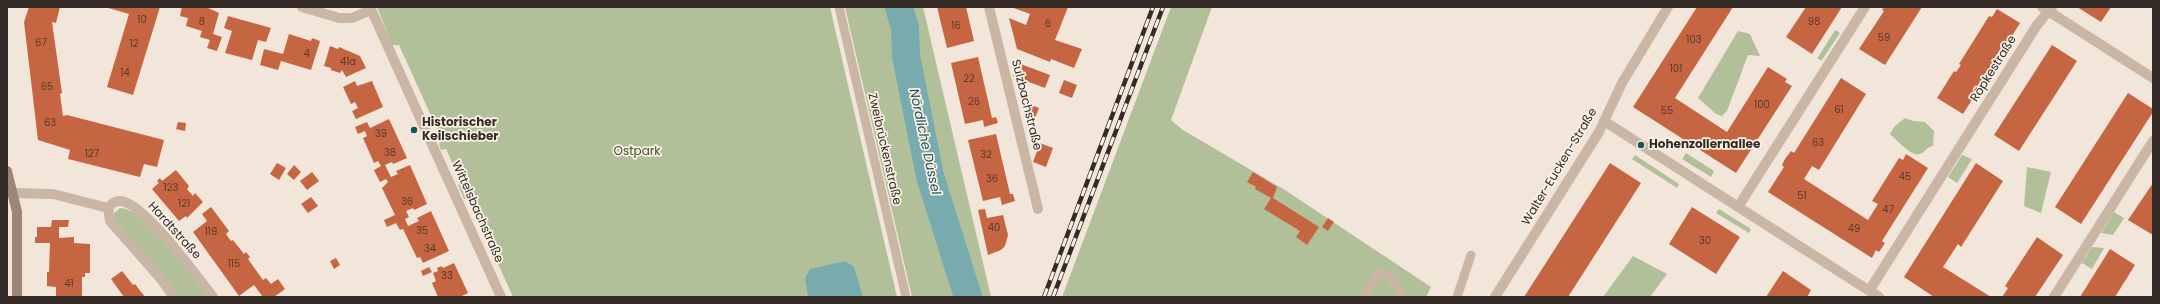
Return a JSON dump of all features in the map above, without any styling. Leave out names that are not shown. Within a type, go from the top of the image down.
[{"type":"main road","points":[[7,171],[14,193],[16,212],[17,297]]},
{"type":"street","points":[[302,7],[339,18],[352,18],[370,8]]},
{"type":"street","name":"Sulzbachstraße","points":[[989,7],[1038,209]]},
{"type":"street","name":"Walter-Eucken-Straße","points":[[1495,297],[1604,121],[1622,83],[1668,7]]},
{"type":"street","points":[[1738,207],[1865,7]]},
{"type":"street","name":"Wittelsbachstraße","points":[[370,8],[501,297]]},
{"type":"street","name":"Röpkestraße","points":[[1869,290],[1965,141],[2047,8],[2153,78]]},
{"type":"street","points":[[1604,121],[1879,297]]},
{"type":"street","points":[[2054,297],[2153,141]]},
{"type":"street","points":[[14,193],[53,194],[108,208],[110,221],[161,279],[174,297]]},
{"type":"street","name":"Hardtstraße","points":[[108,208],[113,203],[121,201],[133,205],[147,216],[213,297]]},
{"type":"lane","name":"Zweibrückenstraße","points":[[838,7],[906,297]]},
{"type":"lane","points":[[1457,297],[1471,255]]},
{"type":"lane","points":[[1363,297],[1380,273],[1390,278],[1403,297]]},
{"type":"green space","name":"Ostpark","points":[[377,7],[830,7],[897,297],[513,297],[469,199],[464,199],[458,185],[461,182],[446,149],[441,150],[439,144],[442,140],[399,45],[392,45]]},
{"type":"green space","points":[[845,7],[923,7],[991,297],[912,297]]},
{"type":"green space","points":[[1171,7],[1212,7],[1171,120],[1183,130],[1285,190],[1431,287],[1426,297],[1062,297]]},
{"type":"green space","points":[[1835,30],[1840,33],[1822,60],[1817,59]]},
{"type":"green space","points":[[1738,31],[1750,34],[1760,56],[1748,55],[1727,111],[1722,116],[1716,114],[1698,98]]},
{"type":"green space","points":[[1905,118],[1913,121],[1925,122],[1934,131],[1933,146],[1929,147],[1920,154],[1912,153],[1890,134],[1894,127]]},
{"type":"green space","points":[[1686,153],[1714,171],[1711,177],[1682,159]]},
{"type":"green space","points":[[1635,155],[1679,184],[1677,188],[1632,159]]},
{"type":"green space","points":[[1962,155],[1972,159],[1957,183],[1948,177]]},
{"type":"green space","points":[[2027,167],[2051,172],[2041,213],[2024,206]]},
{"type":"green space","points":[[120,208],[131,211],[155,231],[168,245],[208,297],[179,297],[164,276],[113,219],[113,214]]},
{"type":"green space","points":[[1719,209],[1751,229],[1749,233],[1716,213]]},
{"type":"green space","points":[[2114,212],[2124,218],[2113,235],[2101,233]]},
{"type":"green space","points":[[2092,247],[2104,248],[2092,269],[2082,263]]},
{"type":"green space","points":[[1633,256],[1667,274],[1650,297],[1603,297]]},
{"type":"water","points":[[845,261],[854,267],[863,297],[808,297],[805,278],[810,269]]},
{"type":"building","points":[[29,7],[60,7],[56,23],[52,22],[62,93],[60,94],[63,116],[67,115],[164,140],[157,167],[144,164],[140,177],[68,159],[70,150],[38,140],[24,22]]},
{"type":"building","points":[[105,7],[160,7],[133,95],[107,87],[129,14]]},
{"type":"building","points":[[182,7],[206,7],[219,13],[213,34],[222,37],[217,51],[207,48],[210,40],[200,37],[202,31],[186,26],[188,18],[180,16]]},
{"type":"building","points":[[937,7],[966,7],[974,41],[947,48]]},
{"type":"building","points":[[1011,7],[1068,7],[1055,40],[1082,49],[1074,68],[1051,59],[1050,62],[1017,49],[1009,18],[1026,25],[1030,14]]},
{"type":"building","points":[[1697,7],[1733,7],[1675,98],[1727,132],[1768,67],[1787,79],[1785,82],[1792,86],[1736,173],[1633,107]]},
{"type":"building","points":[[1806,7],[1842,7],[1812,54],[1786,37]]},
{"type":"building","points":[[1884,7],[1922,7],[1885,65],[1859,49],[1884,11],[1882,10]]},
{"type":"building","points":[[2077,7],[2111,7],[2101,22]]},
{"type":"building","points":[[1997,9],[2020,23],[1981,88],[1980,87],[1963,114],[1937,98],[1954,71],[1956,72],[1961,65],[1959,64],[1989,16],[1992,17]]},
{"type":"building","points":[[228,16],[271,28],[266,42],[258,40],[252,60],[225,53],[232,31],[224,28]]},
{"type":"building","points":[[289,34],[311,41],[312,38],[320,41],[311,70],[281,61],[278,70],[260,65],[264,49],[283,54]]},
{"type":"building","points":[[2052,45],[2077,61],[2019,151],[1994,135]]},
{"type":"building","points":[[330,46],[338,49],[339,47],[360,56],[366,68],[346,77],[342,70],[340,73],[324,66]]},
{"type":"building","points":[[978,57],[992,118],[996,117],[998,123],[984,127],[983,120],[965,124],[951,63]]},
{"type":"building","points":[[1018,63],[1050,75],[1045,88],[1013,76]]},
{"type":"building","points":[[1841,78],[1866,94],[1819,170],[1812,166],[1804,179],[1868,220],[1878,204],[1872,201],[1899,158],[1903,160],[1906,154],[1928,168],[1882,241],[1885,243],[1879,252],[1876,250],[1872,258],[1768,192],[1784,167],[1782,165],[1785,159],[1791,151],[1794,153]]},
{"type":"building","points":[[1064,80],[1077,85],[1072,98],[1059,93]]},
{"type":"building","points":[[355,81],[357,86],[372,81],[383,107],[356,119],[352,111],[358,108],[355,102],[351,104],[343,87]]},
{"type":"building","points":[[2128,93],[2153,109],[2153,112],[2081,224],[2055,207]]},
{"type":"building","points":[[1031,105],[1039,108],[1035,118],[1028,115]]},
{"type":"building","points":[[389,119],[407,158],[393,164],[392,162],[385,165],[391,177],[398,174],[396,171],[410,165],[427,204],[414,210],[413,208],[406,211],[409,217],[405,219],[408,226],[419,221],[417,218],[431,211],[449,251],[423,263],[420,257],[417,258],[403,229],[400,230],[396,223],[387,227],[384,220],[395,215],[382,188],[388,182],[386,179],[380,182],[374,170],[381,166],[378,161],[374,163],[363,138],[367,136],[365,131],[358,134],[355,127],[367,122],[370,128]]},
{"type":"building","points":[[178,122],[186,123],[185,131],[176,129]]},
{"type":"building","points":[[996,134],[1010,194],[1013,194],[1015,201],[1002,205],[1000,197],[983,201],[968,140]]},
{"type":"building","points":[[1040,143],[1053,148],[1046,167],[1033,162]]},
{"type":"building","points":[[277,163],[286,168],[279,180],[270,174]]},
{"type":"building","points":[[1610,163],[1641,183],[1568,297],[1524,297]]},
{"type":"building","points":[[1976,163],[2003,181],[1961,247],[1958,244],[1943,267],[1991,297],[1934,297],[1904,277]]},
{"type":"building","points":[[294,165],[301,172],[294,180],[287,174]]},
{"type":"building","points":[[176,170],[189,186],[187,189],[193,196],[195,193],[203,202],[187,218],[186,216],[179,221],[152,189],[159,183],[157,181],[160,178],[162,181]]},
{"type":"building","points":[[312,172],[319,181],[307,190],[300,181]]},
{"type":"building","points":[[1253,172],[1277,187],[1273,198],[1319,227],[1307,245],[1296,237],[1300,231],[1264,209],[1271,198],[1255,189],[1256,187],[1247,182]]},
{"type":"building","points":[[2153,183],[2153,235],[2128,220]]},
{"type":"building","points":[[311,197],[318,206],[308,213],[301,204]]},
{"type":"building","points":[[211,207],[229,231],[226,234],[244,254],[246,252],[250,257],[248,259],[263,280],[266,278],[271,284],[278,279],[285,289],[274,297],[263,297],[254,285],[239,296],[193,232],[207,221],[202,214]]},
{"type":"building","points":[[1692,207],[1740,237],[1716,274],[1669,244]]},
{"type":"building","points":[[985,209],[987,218],[1003,215],[1008,235],[1005,246],[1001,250],[988,255],[978,210]]},
{"type":"building","points":[[1328,218],[1334,222],[1328,231],[1322,227]]},
{"type":"building","points":[[52,220],[69,220],[68,227],[59,227],[59,238],[74,237],[74,243],[90,244],[90,273],[85,273],[85,277],[82,277],[82,297],[56,297],[56,287],[47,286],[50,243],[35,243],[35,237],[37,237],[37,227],[51,227]]},
{"type":"building","points":[[2037,237],[2063,255],[2035,297],[2002,297],[2008,288],[2005,286]]},
{"type":"building","points":[[2110,249],[2135,265],[2115,297],[2080,297]]},
{"type":"building","points":[[336,258],[340,265],[334,269],[330,261]]},
{"type":"building","points":[[454,263],[468,293],[460,297],[438,297],[432,283],[436,281],[433,273],[438,271],[437,268],[442,266],[443,268]]},
{"type":"building","points":[[429,267],[432,272],[423,276],[421,271]]},
{"type":"building","points":[[122,271],[145,297],[124,297],[111,279]]},
{"type":"building","points":[[1783,271],[1811,290],[1807,297],[1766,297]]},
{"type":"waterway","name":"Nördliche Düssel","points":[[899,7],[905,28],[906,56],[930,176],[968,297]]},
{"type":"railway","points":[[1044,297],[1153,7]]},
{"type":"railway","points":[[1053,297],[1163,7]]},
{"type":"place","name":"Historischer Keilschieber","points":[[414,130]]},
{"type":"place","name":"Hohenzollernallee","points":[[1641,145]]}]
